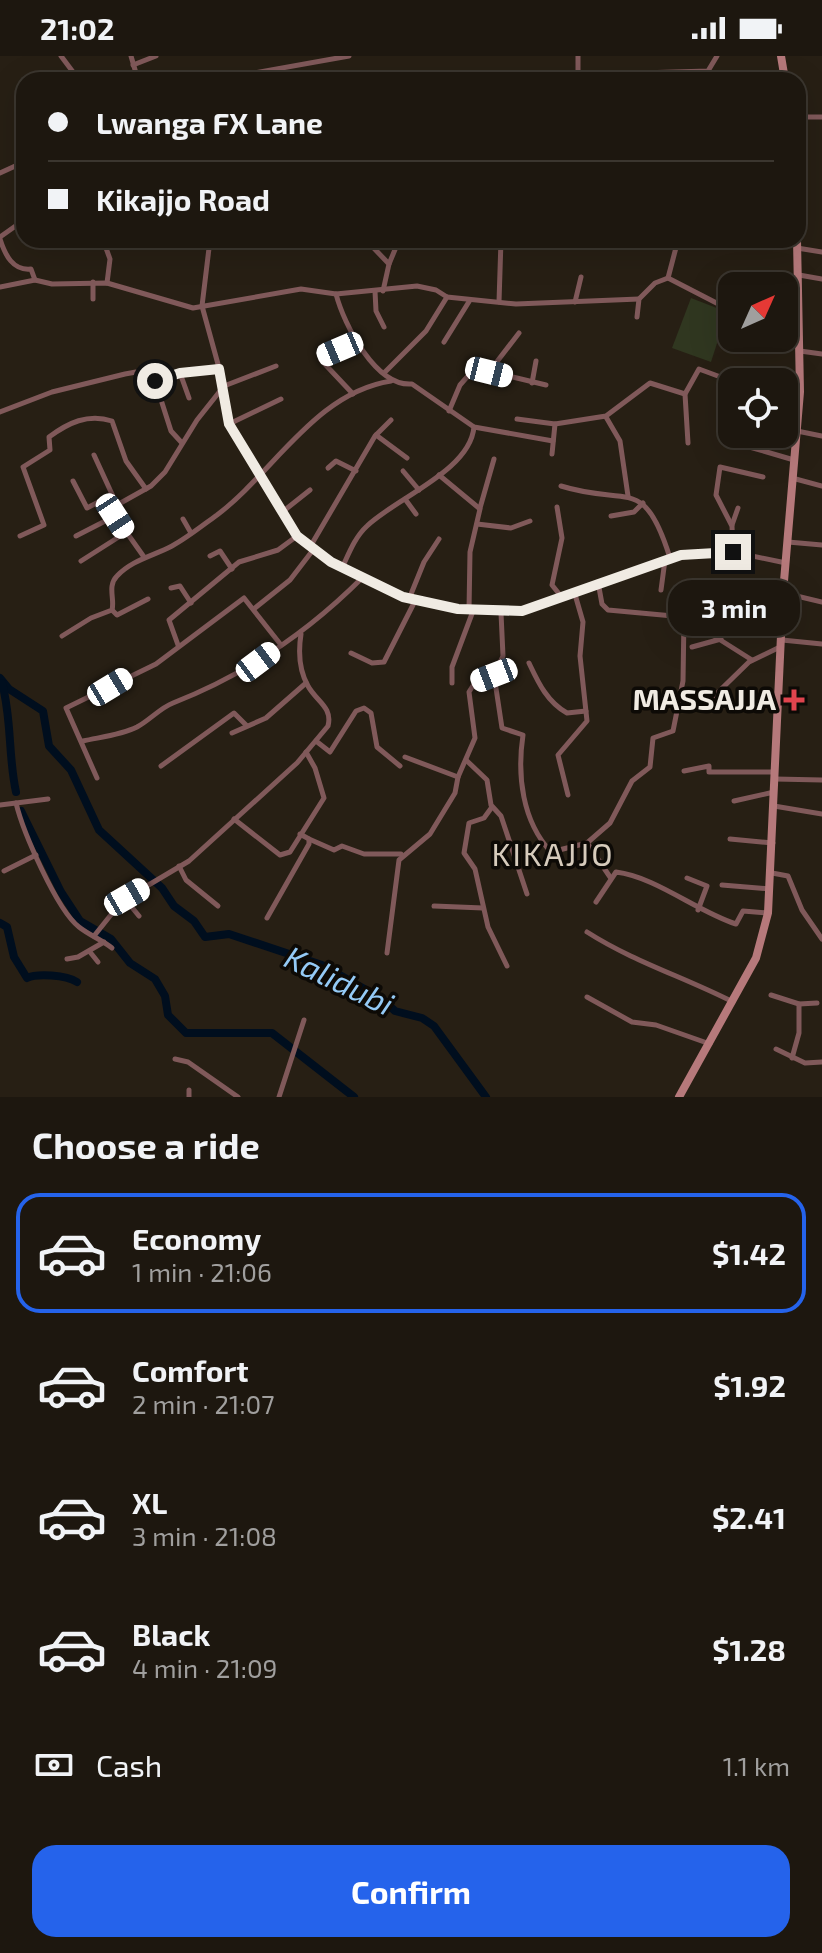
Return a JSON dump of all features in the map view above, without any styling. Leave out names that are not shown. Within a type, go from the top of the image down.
[{"type":"street","points":[[131,56],[135,72]]},
{"type":"street","points":[[133,65],[156,56]]},
{"type":"street","points":[[260,72],[349,56]]},
{"type":"street","points":[[704,72],[708,71],[717,56]]},
{"type":"street","points":[[0,238],[9,260],[20,268],[31,269],[35,280]]},
{"type":"street","points":[[106,248],[110,259],[107,283]]},
{"type":"street","points":[[210,248],[202,306],[224,386],[229,424],[297,536],[342,568],[412,600],[501,613],[522,611],[667,559],[702,552],[733,552],[786,563]]},
{"type":"street","points":[[374,248],[389,264]]},
{"type":"street","points":[[383,291],[396,248]]},
{"type":"street","points":[[499,302],[501,248]]},
{"type":"street","points":[[668,278],[676,248]]},
{"type":"street","points":[[797,248],[798,412]]},
{"type":"street","points":[[799,275],[822,279]]},
{"type":"street","points":[[575,302],[581,277]]},
{"type":"street","points":[[637,317],[639,299],[655,283],[668,278],[718,304]]},
{"type":"street","points":[[0,287],[35,280],[52,284],[107,283],[176,304],[202,306],[301,289],[336,294],[427,286],[447,297],[499,302],[639,299]]},
{"type":"street","points":[[93,282],[93,299]]},
{"type":"street","points":[[375,291],[376,311],[384,327]]},
{"type":"street","points":[[336,294],[341,313],[357,342],[391,381],[401,386],[412,384],[474,427],[553,441]]},
{"type":"street","points":[[384,373],[426,331],[447,297]]},
{"type":"street","points":[[444,342],[470,300]]},
{"type":"street","points":[[489,372],[519,333]]},
{"type":"street","points":[[353,394],[321,360],[357,342]]},
{"type":"street","points":[[800,351],[822,354]]},
{"type":"street","points":[[532,383],[536,361]]},
{"type":"street","points":[[117,505],[146,489],[165,472],[224,386],[276,366]]},
{"type":"street","points":[[449,411],[460,385],[475,368],[546,385]]},
{"type":"street","points":[[0,412],[52,392],[115,376],[136,372],[146,381],[155,381],[180,373],[219,369]]},
{"type":"street","points":[[688,443],[685,394],[699,369],[718,376]]},
{"type":"street","points":[[180,373],[189,398]]},
{"type":"street","points":[[155,381],[171,431],[182,443]]},
{"type":"street","points":[[148,599],[117,615],[112,610],[113,581],[144,557],[172,546],[248,491],[260,474],[334,403],[391,381]]},
{"type":"street","points":[[517,419],[555,424],[606,416],[650,383],[685,394]]},
{"type":"street","points":[[229,424],[281,399]]},
{"type":"street","points":[[606,416],[620,441],[628,496]]},
{"type":"street","points":[[20,536],[44,525],[23,467],[50,450],[49,437],[57,430],[80,419],[112,421],[126,461],[146,489]]},
{"type":"street","points":[[255,608],[290,580],[312,548],[376,435],[391,420]]},
{"type":"street","points":[[552,454],[555,424]]},
{"type":"street","points":[[342,568],[362,530],[439,475],[469,446],[474,427]]},
{"type":"street","points":[[798,431],[822,436]]},
{"type":"street","points":[[376,435],[407,458]]},
{"type":"street","points":[[753,448],[794,460]]},
{"type":"street","points":[[679,1097],[756,958],[768,913],[774,843],[783,593],[795,448]]},
{"type":"street","points":[[94,455],[117,505],[115,516],[144,557]]},
{"type":"street","points":[[452,683],[452,667],[471,610],[470,552],[494,459]]},
{"type":"street","points":[[328,468],[336,461],[356,471]]},
{"type":"street","points":[[732,526],[716,495],[720,467],[763,477]]},
{"type":"street","points":[[403,471],[419,490]]},
{"type":"street","points":[[439,475],[480,509]]},
{"type":"street","points":[[792,478],[822,486]]},
{"type":"street","points":[[73,481],[87,508],[112,495]]},
{"type":"street","points":[[561,486],[586,494],[628,496],[643,503],[660,525],[667,559],[661,590]]},
{"type":"street","points":[[281,513],[310,490]]},
{"type":"street","points":[[405,499],[416,514]]},
{"type":"street","points":[[611,516],[634,512],[643,503]]},
{"type":"street","points":[[557,507],[562,538],[552,585],[560,595]]},
{"type":"street","points":[[733,552],[732,526],[738,508]]},
{"type":"street","points":[[76,536],[115,516]]},
{"type":"street","points":[[183,519],[191,533]]},
{"type":"street","points":[[477,524],[511,528],[530,521]]},
{"type":"street","points":[[81,561],[125,533]]},
{"type":"street","points":[[178,645],[169,620],[246,558],[285,547],[297,536]]},
{"type":"street","points":[[351,653],[372,663],[384,662],[412,600],[424,562],[439,539]]},
{"type":"street","points":[[788,542],[822,545]]},
{"type":"street","points":[[210,556],[220,551],[232,569]]},
{"type":"street","points":[[83,741],[136,728],[172,703],[209,690],[301,634],[362,578]]},
{"type":"street","points":[[598,582],[602,604],[608,610],[684,617],[752,660]]},
{"type":"street","points":[[171,588],[180,586],[191,603]]},
{"type":"street","points":[[568,795],[558,755],[585,726],[586,711],[580,656],[583,622],[574,591]]},
{"type":"street","points":[[783,593],[822,602]]},
{"type":"street","points":[[97,778],[66,708],[156,664],[239,600],[247,599],[281,645]]},
{"type":"street","points":[[62,636],[91,618],[112,610]]},
{"type":"street","points":[[501,613],[503,656],[494,675],[502,728],[523,735],[521,786],[535,829],[551,852],[587,843],[610,823],[625,790],[650,767],[653,738],[673,731],[683,681],[684,617]]},
{"type":"street","points":[[139,916],[125,900],[179,866],[234,819],[306,752],[328,726],[329,713],[306,683],[299,659],[301,634]]},
{"type":"street","points":[[692,647],[722,639]]},
{"type":"street","points":[[710,700],[752,660],[781,643],[822,644]]},
{"type":"street","points":[[529,663],[543,691],[556,706],[567,713],[586,711]]},
{"type":"street","points":[[387,953],[396,870],[402,854],[430,834],[455,793],[476,732],[469,692],[474,684],[494,675]]},
{"type":"street","points":[[232,733],[266,718],[306,683]]},
{"type":"street","points":[[316,741],[330,752],[356,711],[364,708],[371,713],[377,747],[400,766]]},
{"type":"street","points":[[161,766],[234,713],[246,725]]},
{"type":"street","points":[[234,819],[280,855],[290,852],[325,794],[306,752]]},
{"type":"street","points":[[405,757],[458,777]]},
{"type":"street","points":[[466,760],[487,780],[492,807],[501,816],[527,894]]},
{"type":"street","points":[[684,771],[709,766],[709,772],[822,780]]},
{"type":"street","points":[[734,801],[774,792]]},
{"type":"street","points":[[0,805],[48,799]]},
{"type":"street","points":[[16,803],[36,855],[65,910],[78,926],[97,933],[112,948]]},
{"type":"street","points":[[774,806],[822,814]]},
{"type":"street","points":[[492,807],[486,816],[469,823],[464,853],[475,869],[488,927],[507,966]]},
{"type":"street","points":[[300,834],[334,850],[342,846],[364,854],[402,854]]},
{"type":"street","points":[[267,918],[284,894],[309,839]]},
{"type":"street","points":[[730,839],[774,843]]},
{"type":"street","points":[[587,843],[610,877]]},
{"type":"street","points":[[4,871],[36,855]]},
{"type":"street","points":[[179,866],[186,880],[218,906]]},
{"type":"street","points":[[596,902],[610,877],[622,872],[655,885],[698,910],[736,924],[743,911],[768,913]]},
{"type":"street","points":[[772,873],[788,876],[802,910],[822,939]]},
{"type":"street","points":[[687,878],[707,886],[698,910]]},
{"type":"street","points":[[722,885],[771,889]]},
{"type":"street","points":[[97,933],[118,906]]},
{"type":"street","points":[[434,906],[483,908]]},
{"type":"street","points":[[587,932],[649,967],[691,981],[733,1002]]},
{"type":"street","points":[[67,959],[90,952],[104,942]]},
{"type":"street","points":[[90,952],[98,962]]},
{"type":"street","points":[[771,995],[799,1004],[817,1003]]},
{"type":"street","points":[[587,997],[632,1022],[656,1025],[710,1044]]},
{"type":"street","points":[[792,1058],[799,1033],[799,1004]]},
{"type":"street","points":[[279,1097],[304,1020]]},
{"type":"street","points":[[776,1049],[805,1063],[822,1062]]},
{"type":"street","points":[[175,1059],[188,1062],[238,1097]]},
{"type":"green space","points":[[691,298],[718,308],[718,340],[711,362],[672,348]]},
{"type":"waterway","name":"Kalidubi","points":[[0,678],[9,689],[43,711],[49,746],[71,770],[99,830],[162,888],[174,906],[194,921],[205,937],[229,934],[322,965],[382,999],[395,1011],[422,1018],[434,1026],[486,1097]]},
{"type":"waterway","name":"Kalidubi","points":[[2,683],[16,792]]},
{"type":"waterway","name":"Kalidubi","points":[[21,811],[61,892],[80,921],[111,939],[130,963],[155,979],[165,996],[168,1015],[186,1033],[272,1033],[354,1097]]},
{"type":"waterway","points":[[0,923],[7,927],[14,957],[27,978],[52,976],[77,982]]},
{"type":"place","name":"MASSAJJA","points":[[794,700]]},
{"type":"district","name":"KIKAJJO","points":[[553,855]]},
{"type":"route","points":[[155,381],[180,373],[219,369],[229,424],[297,536],[331,562],[393,593],[419,602],[486,612],[522,611],[560,595],[681,555],[733,552]]}]
